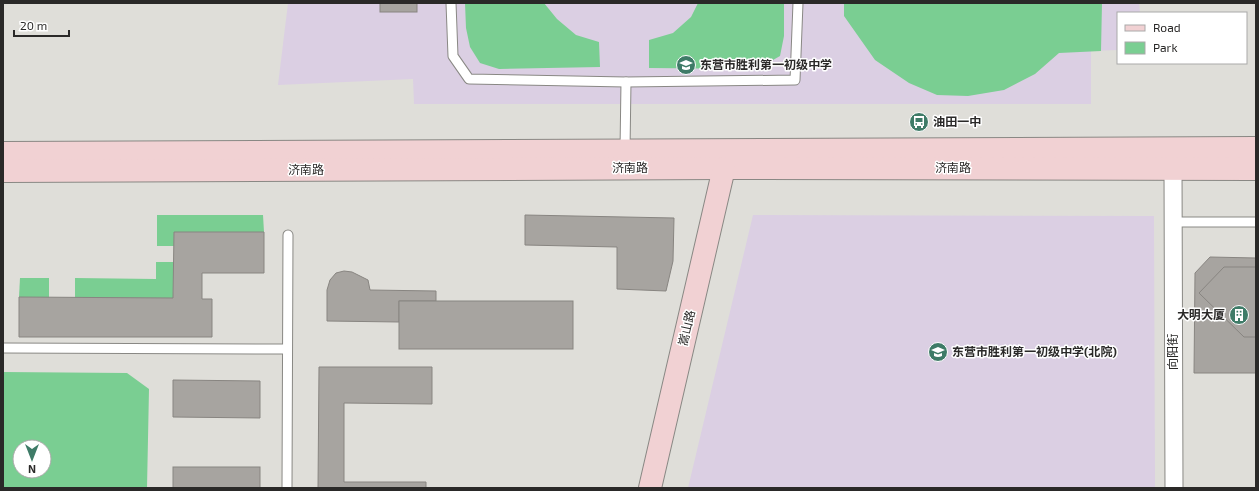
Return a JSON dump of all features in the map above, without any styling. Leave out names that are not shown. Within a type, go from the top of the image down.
[{"type":"main road","name":"济南路","points":[[3,153],[1256,148]]},
{"type":"main road","name":"济南路","points":[[3,171],[724,168],[1256,169]]},
{"type":"main road","name":"嵩山路","points":[[650,488],[724,168]]},
{"type":"street","name":"向阳街","points":[[1172,168],[1174,488]]},
{"type":"lane","points":[[452,3],[454,56],[469,79],[626,82],[795,80],[798,3]]},
{"type":"lane","points":[[625,150],[626,82]]},
{"type":"lane","points":[[1173,222],[1256,222]]},
{"type":"lane","points":[[287,488],[288,236]]},
{"type":"lane","points":[[3,348],[287,349]]},
{"type":"shaded area","name":"东营市胜利第一初级中学","points":[[288,3],[1139,3],[1140,12],[1117,12],[1117,50],[1091,51],[1091,104],[414,104],[413,79],[278,85]]},
{"type":"shaded area","name":"东营市胜利第一初级中学(北院)","points":[[753,215],[1154,216],[1155,488],[688,488]]},
{"type":"green space","points":[[465,3],[544,3],[557,19],[576,35],[599,42],[600,67],[499,69],[480,63],[470,47],[466,28]]},
{"type":"green space","points":[[698,3],[784,3],[784,36],[780,56],[757,69],[649,68],[649,40],[673,33],[691,17]]},
{"type":"green space","points":[[844,3],[1102,3],[1101,51],[1059,53],[1035,74],[1004,90],[968,96],[937,95],[909,83],[875,60],[844,16]]},
{"type":"green space","points":[[157,215],[263,215],[264,232],[174,232],[174,246],[157,246]]},
{"type":"green space","points":[[156,262],[174,262],[173,298],[75,298],[75,278],[156,279]]},
{"type":"green space","points":[[20,278],[49,278],[49,298],[19,297]]},
{"type":"green space","points":[[3,372],[127,373],[149,389],[147,488],[3,488]]},
{"type":"building","points":[[380,3],[417,3],[417,12],[380,12]]},
{"type":"building","points":[[525,215],[674,218],[673,261],[666,291],[617,289],[617,247],[525,245]]},
{"type":"building","points":[[174,232],[264,232],[264,273],[202,273],[202,299],[212,299],[212,337],[19,337],[19,297],[173,298]]},
{"type":"building","points":[[1210,257],[1256,258],[1256,373],[1194,373],[1195,273]]},
{"type":"building","name":"大明大厦","points":[[1224,267],[1256,267],[1256,337],[1244,337],[1199,293]]},
{"type":"building","points":[[344,271],[352,272],[368,280],[370,290],[436,291],[436,301],[399,301],[399,322],[327,321],[327,290],[330,280],[336,273]]},
{"type":"building","points":[[399,301],[573,301],[573,349],[399,349]]},
{"type":"building","points":[[319,367],[432,367],[432,404],[344,403],[344,482],[426,482],[426,488],[318,488]]},
{"type":"building","points":[[173,380],[260,381],[260,418],[173,417]]},
{"type":"building","points":[[173,467],[260,467],[260,488],[173,488]]},
{"type":"place","name":"东营市胜利第一初级中学","points":[[686,65]]},
{"type":"place","name":"油田一中","points":[[919,122]]},
{"type":"place","name":"大明大厦","points":[[1239,315]]},
{"type":"place","name":"东营市胜利第一初级中学(北院)","points":[[938,352]]}]
